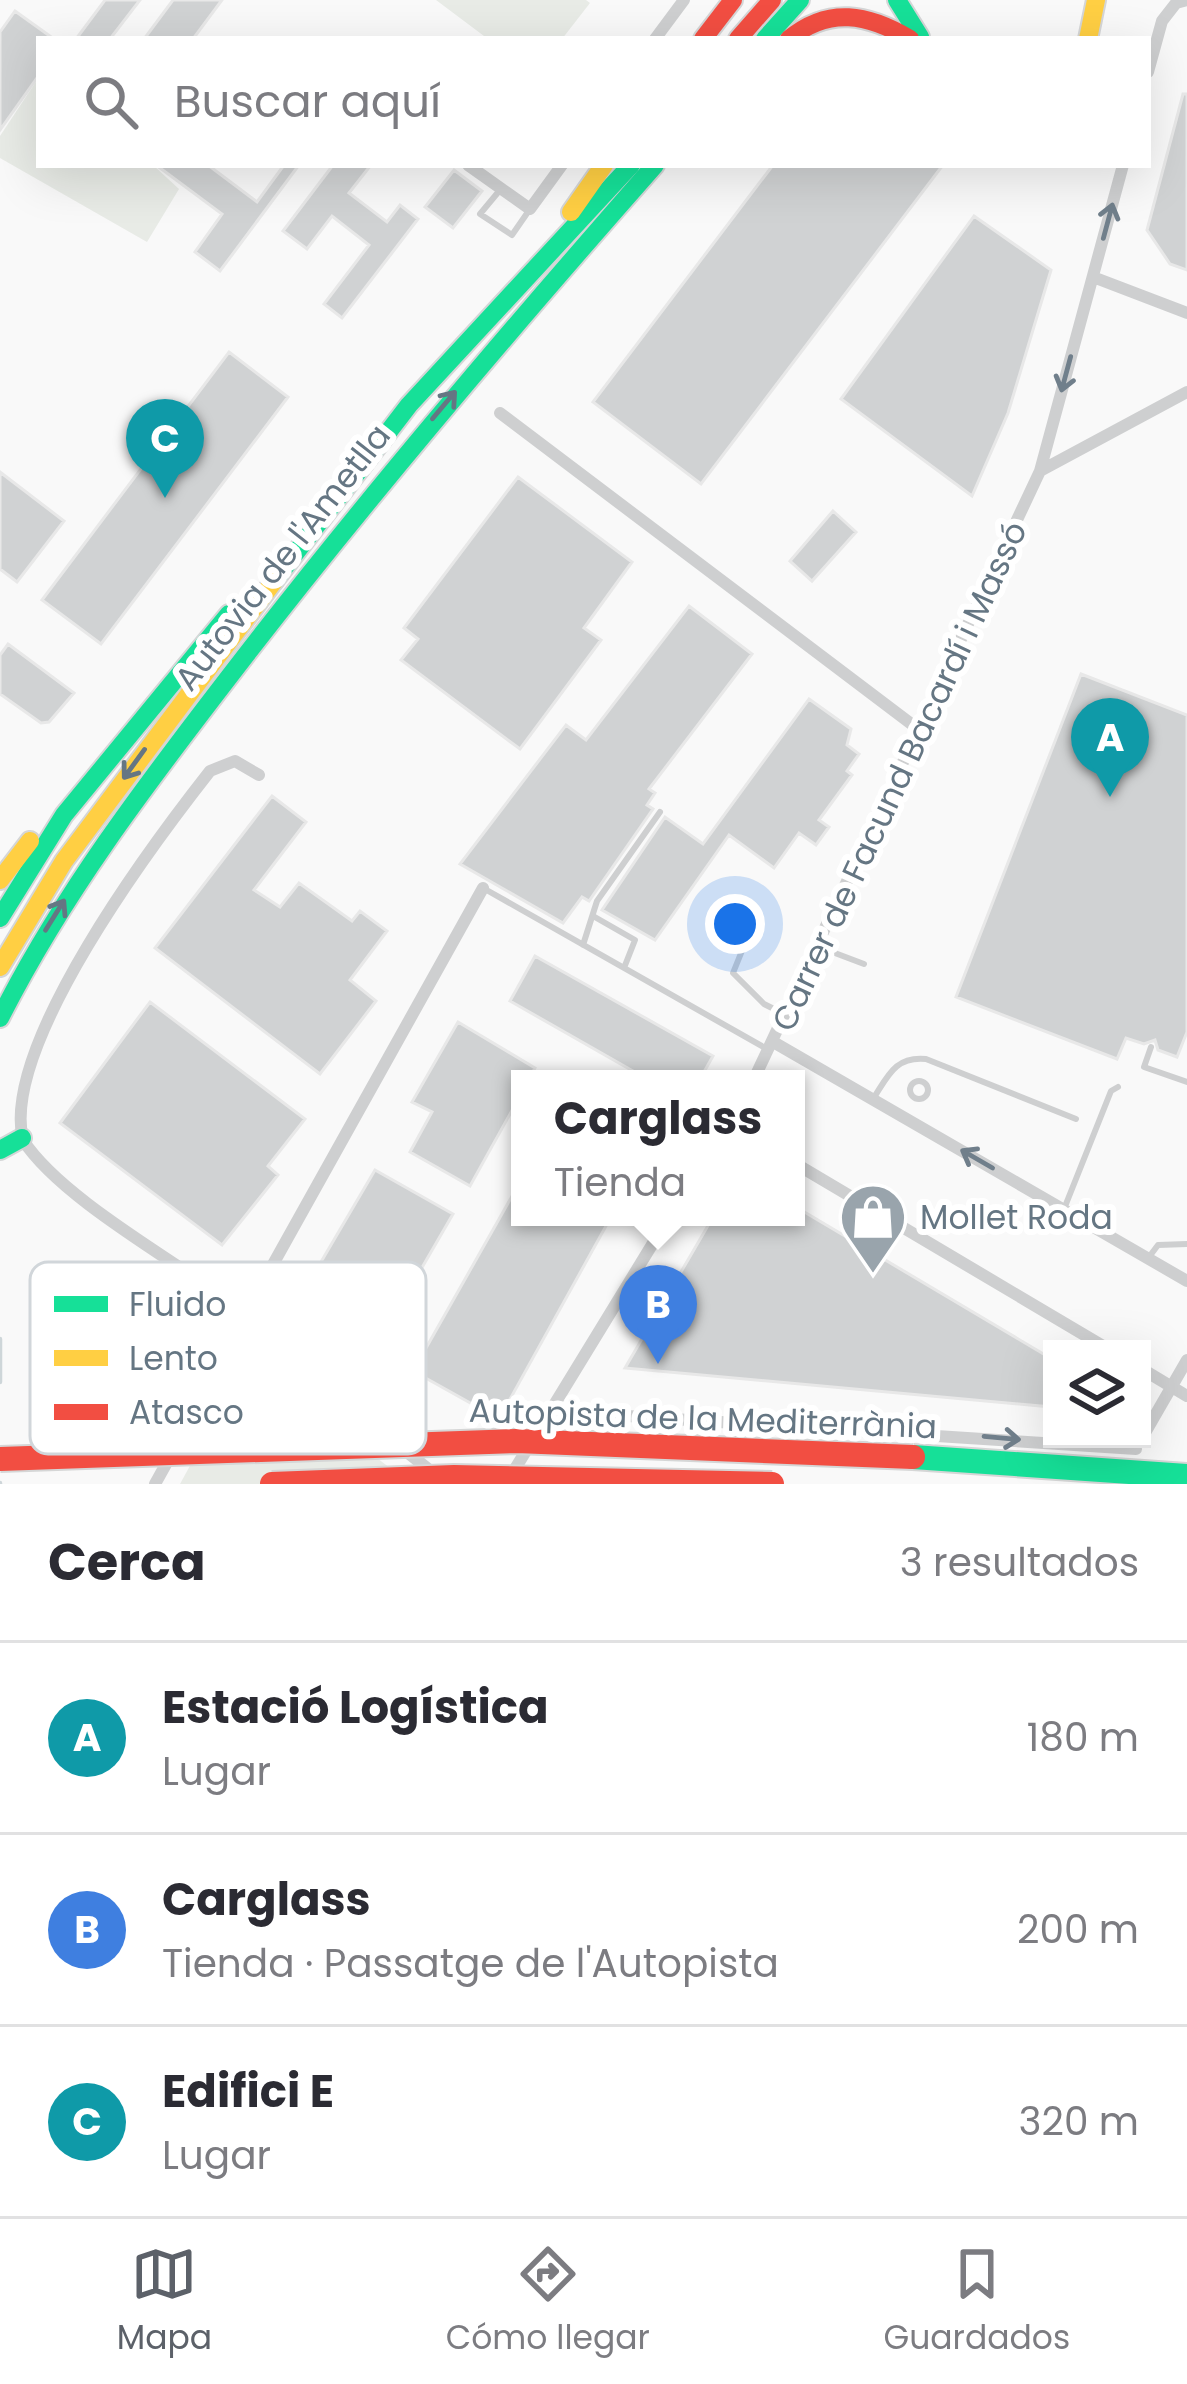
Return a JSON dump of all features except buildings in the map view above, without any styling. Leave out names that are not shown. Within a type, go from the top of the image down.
[{"type":"highway","points":[[705,36],[733,0]]},
{"type":"highway","points":[[742,36],[772,0]]},
{"type":"highway","points":[[769,36],[800,0]]},
{"type":"highway","points":[[897,0],[919,36]]},
{"type":"highway","points":[[1089,36],[1096,0]]},
{"type":"highway","points":[[794,36],[808,25],[846,14],[870,17],[905,36]]},
{"type":"highway","points":[[547,271],[602,168]]},
{"type":"highway","name":"Autovia de l'Ametlla","points":[[0,1018],[49,925],[150,781],[629,168]]},
{"type":"highway","name":"Autovia de l'Ametlla","points":[[0,967],[29,913],[115,790],[410,405],[652,168]]},
{"type":"highway","points":[[547,271],[670,168]]},
{"type":"highway","points":[[0,919],[95,776],[367,446],[410,405]]},
{"type":"highway","points":[[0,880],[51,815],[95,776]]},
{"type":"highway","name":"Autopista de la Mediterrània","points":[[426,1446],[560,1442],[832,1452],[1187,1476]]},
{"type":"highway","name":"Autopista de la Mediterrània","points":[[0,1459],[165,1454]]},
{"type":"highway","name":"Autopista de la Mediterrània","points":[[272,1484],[454,1477],[772,1484]]},
{"type":"street","points":[[657,36],[684,0]]},
{"type":"street","points":[[1151,61],[1162,21],[1176,3],[1187,1]]},
{"type":"street","points":[[472,168],[530,209],[560,168]]},
{"type":"street","name":"Carrer de Facund Bacardí i Massó","points":[[759,1070],[1040,471],[1122,168]]},
{"type":"street","points":[[1093,277],[1187,313]]},
{"type":"street","points":[[1040,471],[1187,392]]},
{"type":"street","points":[[500,413],[918,729]]},
{"type":"street","points":[[175,1262],[11,1144],[18,1054],[80,937],[210,771],[235,760],[259,776]]},
{"type":"street","points":[[274,1262],[483,888]]},
{"type":"street","points":[[772,1047],[1187,1281]]},
{"type":"street","points":[[805,1169],[1093,1340]]},
{"type":"street","points":[[505,1484],[663,1226]]},
{"type":"street","points":[[1151,1423],[1187,1360]]},
{"type":"street","points":[[1151,1374],[1187,1396]]},
{"type":"street","points":[[550,1411],[1043,1437]]},
{"type":"street","points":[[1115,1484],[1136,1448]]},
{"type":"street","points":[[154,1484],[171,1454]]},
{"type":"street","points":[[410,1454],[448,1484]]},
{"type":"lane","points":[[500,190],[480,214],[512,235],[530,209]]},
{"type":"lane","points":[[583,945],[593,916],[660,812]]},
{"type":"lane","points":[[483,888],[772,1047]]},
{"type":"lane","points":[[593,916],[635,940],[624,968]]},
{"type":"lane","points":[[756,916],[733,973],[764,1004],[787,1016]]},
{"type":"lane","points":[[818,947],[864,964]]},
{"type":"lane","points":[[1151,1047],[1144,1067],[1187,1082]]},
{"type":"lane","points":[[873,1100],[894,1066],[911,1058],[926,1059],[1076,1119]]},
{"type":"lane","points":[[1064,1210],[1118,1088]]},
{"type":"lane","points":[[1148,1258],[1158,1245],[1187,1244]]},
{"type":"shaded area","points":[[436,0],[590,3],[564,36],[484,36]]},
{"type":"shaded area","points":[[36,82],[36,168],[156,168],[179,189],[147,242],[0,158],[0,136]]},
{"type":"shaded area","points":[[196,1454],[372,1454],[411,1484],[180,1484]]},
{"type":"waterway","points":[[0,1339],[0,1382]]},
{"type":"traffic: fast","points":[[768,36],[800,0]]},
{"type":"traffic: fast","points":[[897,0],[919,36]]},
{"type":"traffic: fast","points":[[274,581],[409,405],[628,168]]},
{"type":"traffic: fast","points":[[0,1018],[78,885],[136,800],[280,611],[491,354],[652,168]]},
{"type":"traffic: fast","points":[[0,918],[64,815],[229,614]]},
{"type":"traffic: fast","points":[[0,1150],[22,1138]]},
{"type":"traffic: fast","points":[[913,1457],[1187,1476]]},
{"type":"traffic: slow","points":[[1089,36],[1096,0]]},
{"type":"traffic: slow","points":[[571,212],[602,168]]},
{"type":"traffic: slow","points":[[0,967],[64,861],[274,581]]},
{"type":"traffic: slow","points":[[0,880],[30,841]]},
{"type":"traffic: jam","points":[[705,36],[733,0]]},
{"type":"traffic: jam","points":[[741,36],[772,0]]},
{"type":"traffic: jam","points":[[793,36],[819,22],[849,17],[904,36]]},
{"type":"traffic: jam","points":[[426,1444],[517,1441],[913,1457]]},
{"type":"traffic: jam","points":[[0,1459],[144,1454]]},
{"type":"traffic: jam","points":[[272,1484],[454,1477],[772,1484]]},
{"type":"place","name":"Edifici E","points":[[165,498]]},
{"type":"place","name":"Estació Logística","points":[[1110,797]]},
{"type":"place","name":"Mollet Roda","points":[[873,1276]]},
{"type":"place","name":"Carglass","points":[[658,1364]]}]
